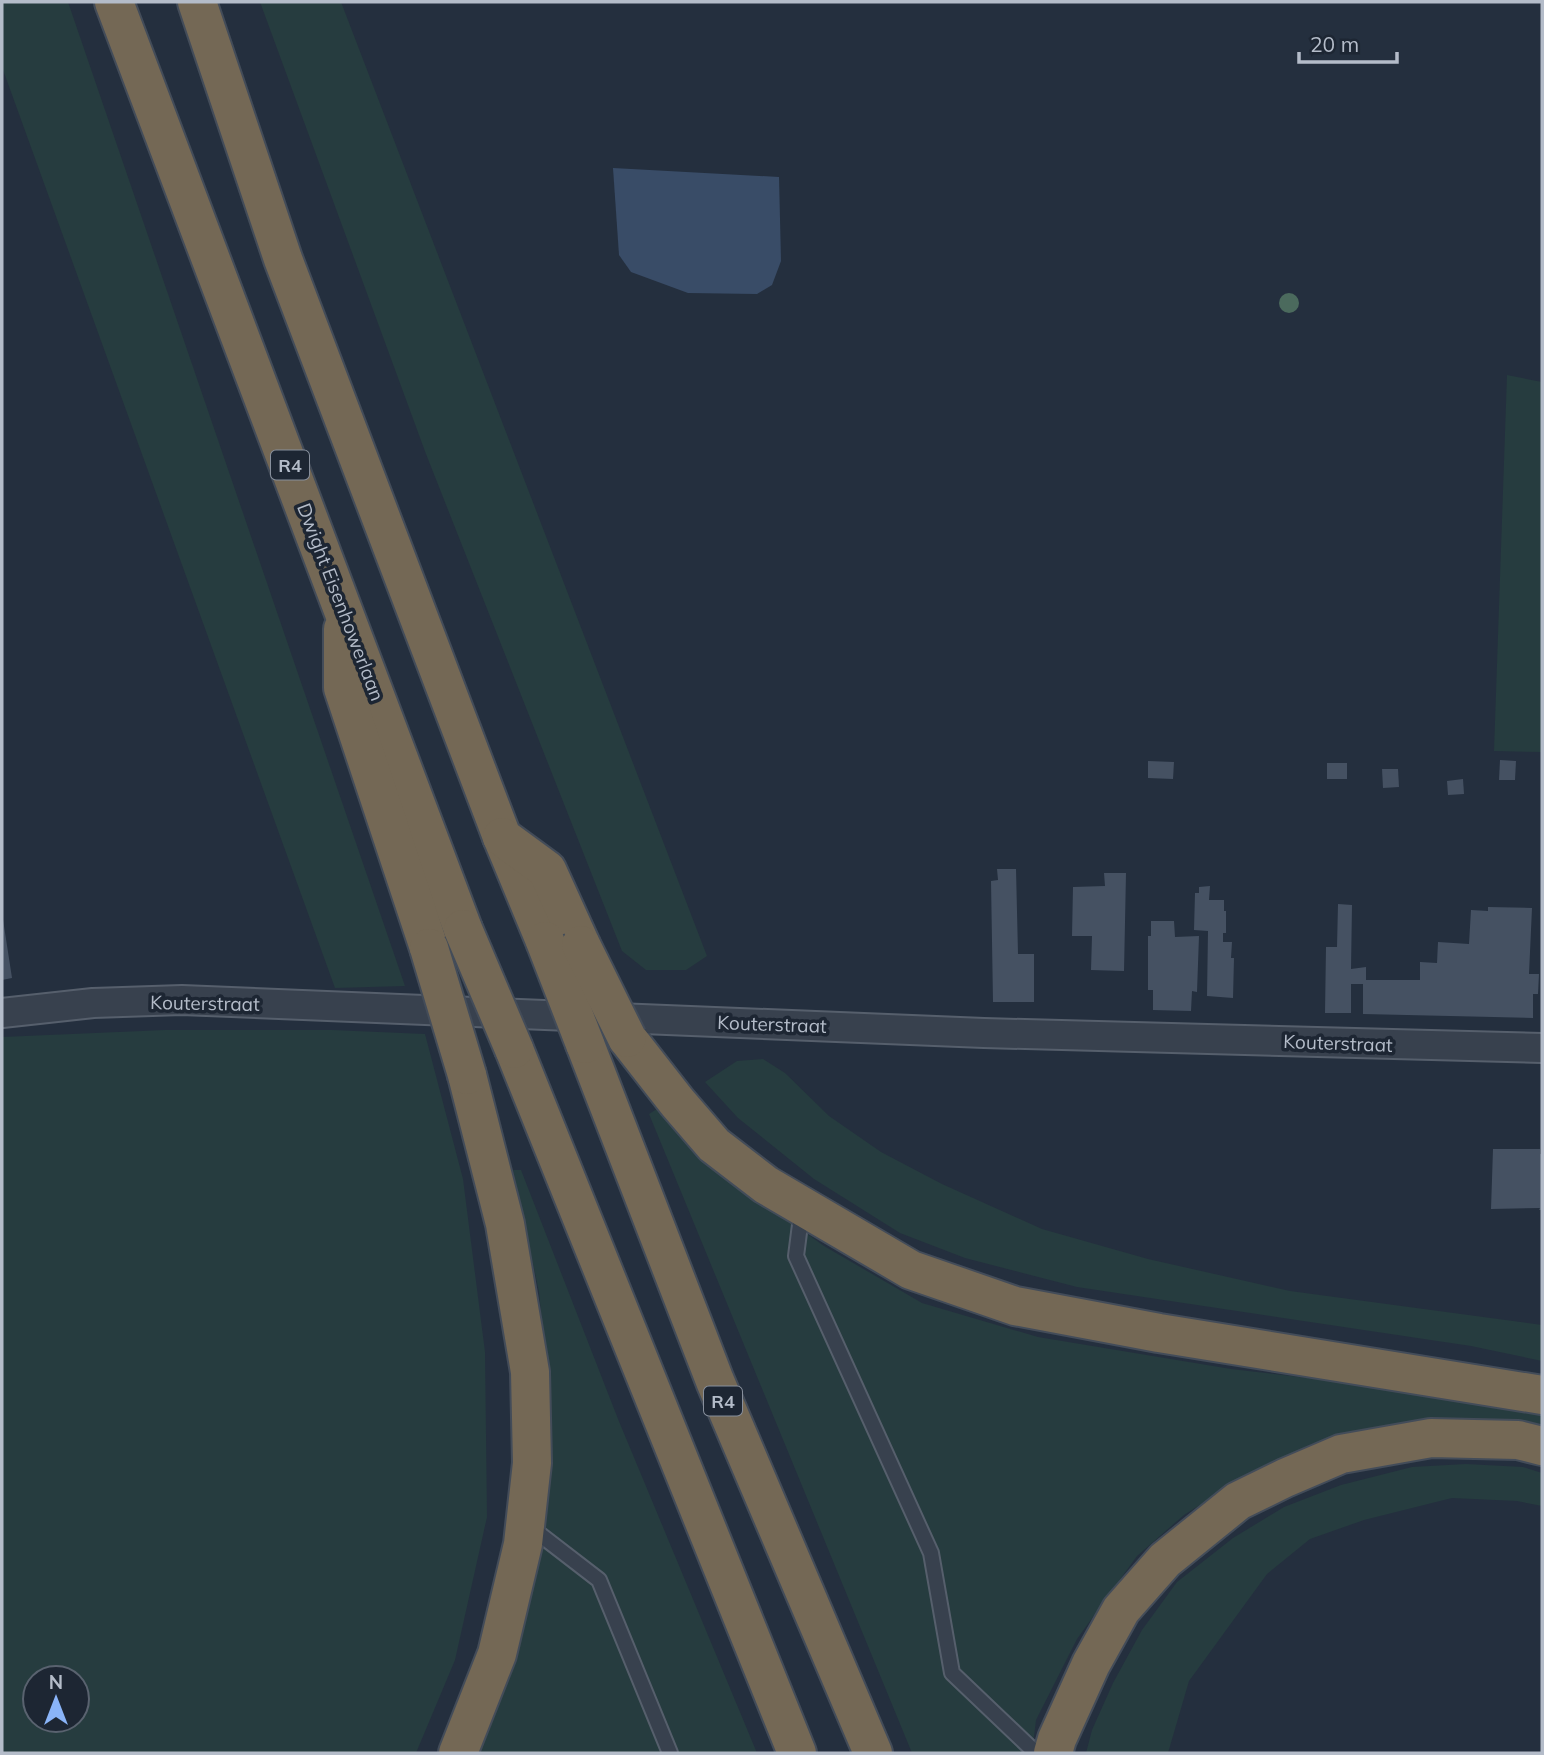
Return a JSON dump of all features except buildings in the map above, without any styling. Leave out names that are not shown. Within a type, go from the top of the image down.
[{"type":"highway","name":"Dwight Eisenhowerlaan","points":[[114,2],[463,929],[514,1049],[797,1753]]},
{"type":"highway","points":[[197,2],[283,259],[502,837],[547,870],[563,943],[627,1038],[714,1145],[766,1185],[911,1270],[1015,1306],[1158,1333],[1542,1395]]},
{"type":"highway","points":[[343,606],[343,688],[429,948],[467,1075],[505,1224],[530,1372],[532,1463],[523,1544],[497,1654],[458,1753]]},
{"type":"highway","name":"R4","points":[[563,943],[585,1044],[715,1381],[873,1753]]},
{"type":"highway","points":[[1053,1753],[1091,1664],[1121,1610],[1166,1560],[1238,1501],[1341,1454],[1431,1438],[1518,1440],[1542,1446]]},
{"type":"street","name":"Kouterstraat","points":[[2,1013],[93,1003],[182,1000],[984,1033],[1542,1048]]},
{"type":"lane","points":[[802,1207],[796,1256],[931,1553],[953,1673],[1036,1753]]},
{"type":"lane","points":[[526,1523],[599,1580],[670,1753]]},
{"type":"green space","points":[[2,2],[68,2],[405,986],[335,988],[2,67]]},
{"type":"green space","points":[[260,2],[341,2],[707,956],[686,970],[646,970],[622,951],[426,454]]},
{"type":"green space","points":[[1507,375],[1542,382],[1542,752],[1494,751]]},
{"type":"green space","points":[[165,1030],[332,1030],[425,1034],[463,1179],[485,1352],[487,1517],[455,1660],[416,1753],[2,1753],[2,1037]]},
{"type":"green space","points":[[763,1059],[785,1073],[829,1116],[881,1152],[942,1184],[1042,1229],[1148,1259],[1290,1291],[1542,1325],[1542,1361],[1471,1346],[1077,1287],[965,1258],[900,1233],[814,1179],[738,1118],[705,1082],[737,1061]]},
{"type":"green space","points":[[660,1107],[721,1172],[824,1246],[922,1303],[1038,1337],[1231,1369],[1385,1384],[1542,1410],[1542,1424],[1484,1419],[1439,1420],[1365,1429],[1311,1444],[1235,1483],[1184,1515],[1137,1556],[1077,1639],[1036,1720],[1032,1753],[912,1753],[649,1114]]},
{"type":"green space","points":[[513,1170],[521,1170],[618,1419],[757,1753],[477,1753],[547,1372],[539,1292]]},
{"type":"green space","points":[[1466,1464],[1523,1467],[1542,1473],[1542,1506],[1517,1501],[1452,1498],[1364,1520],[1310,1539],[1267,1574],[1189,1681],[1168,1753],[1086,1753],[1092,1730],[1113,1683],[1142,1630],[1177,1582],[1233,1538],[1284,1507],[1341,1485],[1412,1467]]},
{"type":"water","points":[[613,168],[779,177],[781,261],[772,285],[757,294],[688,293],[631,272],[619,255]]}]
